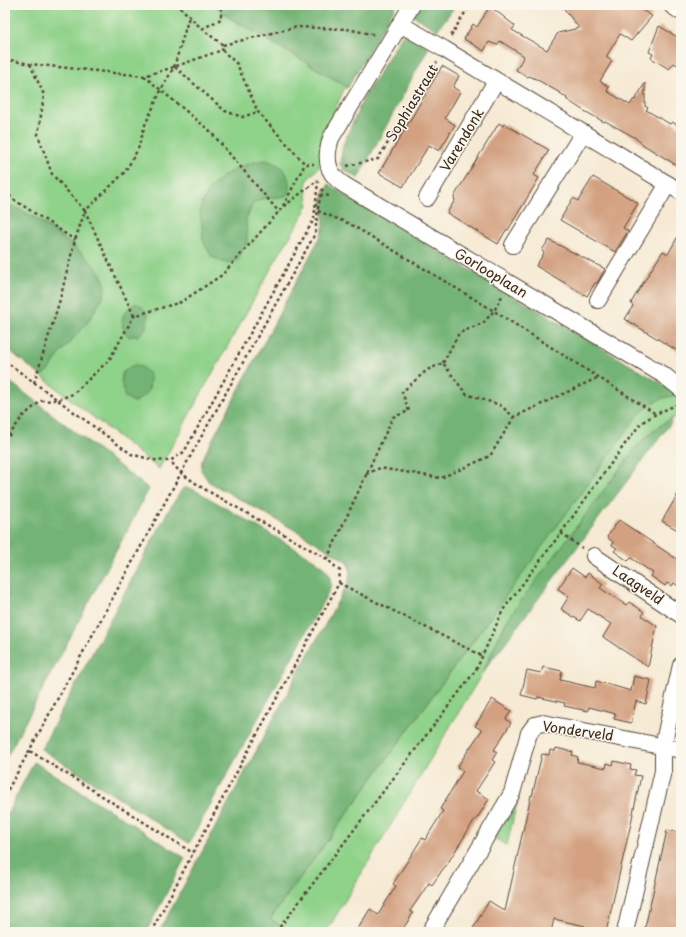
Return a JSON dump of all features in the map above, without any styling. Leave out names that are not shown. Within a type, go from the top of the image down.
[{"type":"street","points":[[326,169],[328,146],[331,138],[412,5]]},
{"type":"street","points":[[671,5],[681,12]]},
{"type":"street","points":[[400,24],[674,188],[598,300]]},
{"type":"street","name":"Varendonk","points":[[427,198],[496,81]]},
{"type":"street","points":[[513,245],[583,133]]},
{"type":"street","name":"Gorlooplaan","points":[[326,169],[346,186],[673,376],[681,389]]},
{"type":"street","name":"Laagveld","points":[[594,556],[681,615]]},
{"type":"street","points":[[625,932],[663,772],[662,746],[681,665]]},
{"type":"street","name":"Vonderveld","points":[[430,932],[512,793],[529,733],[535,725],[543,723],[681,750]]},
{"type":"path","points":[[178,5],[202,29],[223,45]]},
{"type":"path","points":[[202,29],[220,19],[221,5]]},
{"type":"path","name":"Sophiastraat","points":[[326,169],[378,159],[462,17],[471,5]]},
{"type":"path","points":[[34,383],[59,304],[75,240],[85,211],[125,172],[138,148],[145,125],[161,90],[174,67],[189,17]]},
{"type":"path","points":[[223,45],[296,26],[348,29],[392,38]]},
{"type":"path","points":[[222,50],[223,45]]},
{"type":"path","points":[[5,59],[30,64],[144,76],[222,50]]},
{"type":"path","points":[[222,50],[237,64],[258,112],[305,164],[326,169]]},
{"type":"path","points":[[30,64],[44,95],[38,135],[52,174],[85,211],[134,316]]},
{"type":"path","points":[[174,67],[225,111],[242,117],[258,112]]},
{"type":"path","points":[[144,76],[210,131],[279,212]]},
{"type":"path","points":[[283,207],[305,164]]},
{"type":"path","points":[[5,441],[23,416],[41,401],[57,400],[73,394],[109,360],[134,316],[182,302],[222,275],[283,207],[326,169]]},
{"type":"path","points":[[5,795],[181,473],[315,234],[326,169]]},
{"type":"path","points":[[5,361],[131,454],[153,460],[170,461],[184,452],[314,219],[326,169]]},
{"type":"path","points":[[5,191],[75,240]]},
{"type":"path","points":[[318,211],[350,224],[494,311],[656,414]]},
{"type":"path","points":[[327,559],[393,417],[409,411],[402,392],[427,370],[443,364],[459,333],[483,323],[494,311],[503,293]]},
{"type":"path","points":[[443,364],[466,394],[500,404],[514,417]]},
{"type":"path","points":[[366,474],[380,468],[441,478],[490,456],[514,417],[599,377]]},
{"type":"path","points":[[276,932],[476,670],[504,610],[641,423],[656,414],[681,403]]},
{"type":"path","points":[[151,932],[192,853],[339,583],[340,571],[327,559],[201,487],[181,473],[170,461]]},
{"type":"path","points":[[561,533],[594,556]]},
{"type":"path","points":[[339,583],[482,656]]},
{"type":"path","points":[[30,750],[192,853]]},
{"type":"green space","points":[[5,5],[214,5],[232,19],[348,87],[344,89],[322,139],[319,167],[308,179],[306,185],[308,204],[159,469],[41,376],[48,371],[62,351],[87,258],[37,219],[5,204]],"holes":[[[286,172],[278,197],[265,198],[253,203],[246,219],[203,240],[203,235]],[[124,371],[150,387],[139,400],[121,382]]]},
{"type":"green space","points":[[214,5],[396,5],[348,87],[232,19]]},
{"type":"green space","points":[[420,5],[456,5],[437,30],[414,16]]},
{"type":"green space","points":[[404,32],[429,47],[358,178],[343,169],[340,163],[343,145],[363,99]]},
{"type":"green space","points":[[266,160],[277,164],[284,170],[289,181],[289,193],[285,196],[265,198],[253,203],[246,219],[246,244],[238,260],[225,263],[212,257],[203,240],[200,212],[202,203],[211,187],[223,176],[239,167]]},
{"type":"green space","points":[[329,184],[347,197],[679,394],[654,402],[638,415],[270,919],[292,932],[159,932],[349,581],[350,568],[346,561],[302,534],[209,482],[201,470],[202,460],[211,442],[321,235],[324,225],[322,204],[324,193]]},
{"type":"green space","points":[[5,204],[33,217],[79,251],[99,272],[106,286],[103,297],[88,322],[62,351],[48,371],[41,376],[5,347]]},
{"type":"green space","points":[[134,304],[139,304],[142,307],[148,315],[148,319],[143,332],[137,336],[135,335],[130,337],[124,332],[122,319],[124,313]]},
{"type":"green space","points":[[135,365],[142,367],[150,375],[150,380],[149,388],[145,395],[134,402],[125,397],[122,387],[122,378],[125,370]]},
{"type":"green space","points":[[5,378],[149,489],[5,760]]},
{"type":"green space","points":[[681,394],[681,415],[663,424],[637,446],[505,623],[483,672],[326,932],[292,932],[270,919],[638,415],[654,402]]},
{"type":"green space","points":[[673,417],[670,424],[483,672],[509,617],[637,446],[653,431]]},
{"type":"green space","points":[[183,488],[195,490],[316,561],[328,572],[331,587],[189,843],[41,749],[167,513]]},
{"type":"green space","points":[[34,762],[185,858],[146,932],[5,932],[5,818]]},
{"type":"green space","points":[[518,797],[507,845],[494,838]]},
{"type":"building","points":[[561,5],[633,5],[652,16],[631,41],[620,34],[606,57],[612,61],[600,81],[609,87],[607,91],[630,105],[634,99],[635,100],[645,83],[645,106],[648,108],[646,110],[670,124],[672,122],[681,127],[681,168],[642,144],[636,138],[581,109],[560,93],[536,79],[529,76],[528,77],[516,70],[524,56],[500,41],[497,45],[489,42],[484,51],[464,39],[473,24],[477,27],[490,6],[515,26],[512,30],[547,50],[558,33],[579,28]]},
{"type":"building","points":[[659,26],[681,39],[681,67],[674,63],[669,69],[651,58],[653,54],[649,52]]},
{"type":"building","points":[[442,66],[459,76],[453,87],[460,92],[445,118],[455,125],[439,151],[429,145],[403,187],[379,173]]},
{"type":"building","points":[[499,123],[503,126],[504,124],[549,150],[534,175],[539,178],[498,244],[447,213],[455,200],[454,197],[458,190]]},
{"type":"building","points":[[593,177],[638,203],[623,228],[628,231],[615,252],[560,220],[573,198],[578,201]]},
{"type":"building","points":[[681,231],[681,353],[625,319],[633,306],[631,303],[663,251],[668,254]]},
{"type":"building","points":[[549,240],[605,269],[587,296],[536,266],[544,253],[542,250]]},
{"type":"building","points":[[681,489],[681,532],[662,521]]},
{"type":"building","points":[[619,520],[681,562],[681,588],[674,583],[672,586],[667,583],[665,586],[651,576],[653,573],[631,558],[628,561],[614,551],[617,548],[612,545],[613,542],[607,537]]},
{"type":"building","points":[[572,568],[585,577],[588,573],[603,584],[600,588],[626,605],[629,602],[637,607],[644,612],[642,616],[657,626],[648,667],[603,637],[611,624],[588,609],[580,621],[561,609],[569,596],[558,589]]},
{"type":"building","points":[[543,667],[562,671],[560,680],[595,688],[596,681],[631,691],[634,676],[651,680],[646,704],[636,701],[631,723],[614,719],[616,714],[589,707],[588,711],[564,706],[565,703],[521,695],[527,670],[541,673]]},
{"type":"building","points":[[492,699],[511,711],[506,719],[511,723],[494,750],[497,752],[492,760],[495,762],[476,791],[489,799],[446,866],[432,885],[429,883],[410,911],[413,913],[401,932],[356,932],[370,909],[378,915],[396,886],[393,884],[422,838],[425,840],[443,811],[440,809],[463,771],[457,767],[482,730],[475,726]]},
{"type":"building","points":[[556,748],[573,752],[572,755],[578,757],[577,762],[606,768],[607,763],[613,765],[614,761],[631,765],[630,769],[636,770],[634,775],[641,776],[606,932],[584,932],[585,926],[554,919],[551,932],[471,932],[489,901],[505,911],[531,795],[532,796],[542,754],[549,755],[550,750],[555,751]]},
{"type":"building","points":[[667,830],[681,833],[681,932],[644,932]]}]
